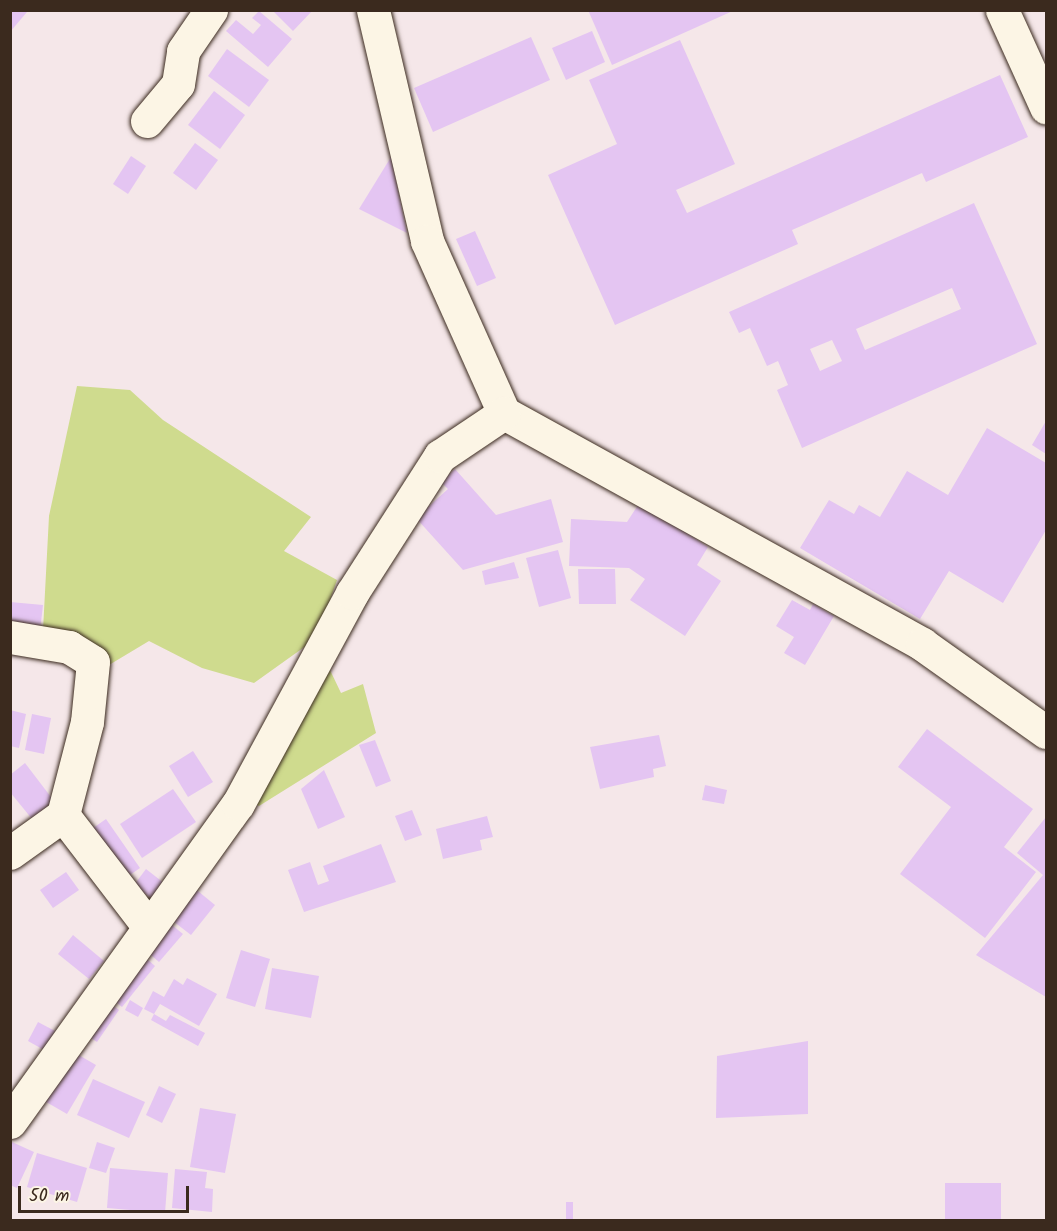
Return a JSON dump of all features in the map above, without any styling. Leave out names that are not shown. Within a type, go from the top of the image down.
[{"type":"street","points":[[147,121],[178,84],[183,51],[211,10]]},
{"type":"street","points":[[373,10],[427,241],[504,413],[922,644],[1047,732]]},
{"type":"street","points":[[1002,10],[1047,107]]},
{"type":"street","points":[[10,1122],[238,804],[352,592],[440,456],[504,413]]},
{"type":"street","points":[[10,637],[69,647],[93,662],[87,722],[63,815],[10,853]]},
{"type":"street","points":[[63,815],[150,927]]},
{"type":"green space","points":[[77,386],[130,390],[163,420],[311,517],[284,551],[337,580],[317,638],[254,683],[202,668],[149,641],[99,671],[43,630],[49,516]]},
{"type":"green space","points":[[330,670],[341,693],[363,684],[376,733],[259,806],[246,799]]},
{"type":"building","points":[[10,10],[27,12],[10,32]]},
{"type":"building","points":[[272,10],[313,10],[293,31]]},
{"type":"building","points":[[588,10],[735,10],[612,65]]},
{"type":"building","points":[[259,11],[292,39],[268,67],[226,31],[236,20],[253,34],[261,25],[252,18]]},
{"type":"building","points":[[592,31],[605,62],[566,80],[552,48]]},
{"type":"building","points":[[531,37],[550,80],[433,132],[414,88]]},
{"type":"building","points":[[680,40],[735,164],[676,190],[687,213],[1000,75],[1028,137],[926,182],[922,173],[792,230],[798,244],[615,325],[548,175],[617,144],[589,80]]},
{"type":"building","points":[[227,49],[269,80],[249,107],[208,76]]},
{"type":"building","points":[[214,91],[245,115],[220,149],[188,125]]},
{"type":"building","points":[[195,143],[218,160],[196,190],[173,173]]},
{"type":"building","points":[[131,156],[146,166],[128,194],[113,184]]},
{"type":"building","points":[[391,157],[407,233],[359,209]]},
{"type":"building","points":[[974,203],[1037,344],[802,448],[777,390],[788,385],[778,361],[767,366],[750,328],[739,333],[729,312]],"holes":[[[952,288],[961,309],[865,350],[856,329]],[[832,340],[842,361],[820,371],[810,349]]]},
{"type":"building","points":[[475,231],[496,278],[477,286],[456,239]]},
{"type":"building","points":[[1046,421],[1046,454],[1032,445]]},
{"type":"building","points":[[987,428],[1046,463],[1046,530],[1003,603],[949,571],[920,619],[800,548],[829,500],[854,514],[859,505],[880,517],[907,471],[948,495]]},
{"type":"building","points":[[455,469],[496,515],[551,499],[563,542],[463,570],[416,518],[448,489],[441,482]]},
{"type":"building","points":[[640,502],[708,547],[697,565],[721,581],[685,636],[630,600],[645,579],[629,568],[569,566],[571,519],[627,522]]},
{"type":"building","points":[[558,550],[571,598],[539,607],[526,558]]},
{"type":"building","points":[[514,562],[519,578],[485,585],[482,571]]},
{"type":"building","points":[[578,569],[615,569],[616,604],[579,604]]},
{"type":"building","points":[[792,600],[810,610],[813,604],[834,616],[805,665],[784,653],[794,637],[776,626]]},
{"type":"building","points":[[10,602],[43,605],[40,631],[10,629]]},
{"type":"building","points":[[10,710],[26,714],[19,748],[10,746]]},
{"type":"building","points":[[32,714],[51,718],[44,754],[25,750]]},
{"type":"building","points":[[927,729],[1033,809],[1004,847],[1036,872],[985,938],[900,874],[951,807],[898,767]]},
{"type":"building","points":[[659,735],[666,766],[653,769],[654,777],[600,789],[590,747]]},
{"type":"building","points":[[375,740],[391,781],[376,787],[359,745]]},
{"type":"building","points":[[193,751],[213,782],[188,797],[169,766]]},
{"type":"building","points":[[25,763],[54,801],[32,819],[10,792],[10,775]]},
{"type":"building","points":[[324,770],[345,817],[318,829],[301,789]]},
{"type":"building","points":[[705,785],[727,790],[724,804],[702,800]]},
{"type":"building","points":[[173,789],[196,822],[142,858],[120,824]]},
{"type":"building","points":[[412,810],[422,835],[405,841],[395,816]]},
{"type":"building","points":[[487,816],[493,837],[480,840],[482,850],[443,859],[436,829]]},
{"type":"building","points":[[1046,817],[1046,997],[976,955],[1043,875],[1017,853]]},
{"type":"building","points":[[106,819],[140,868],[120,882],[86,833]]},
{"type":"building","points":[[381,844],[396,882],[304,912],[288,870],[310,862],[318,885],[329,881],[323,866]]},
{"type":"building","points":[[146,869],[169,887],[157,903],[134,885]]},
{"type":"building","points":[[66,872],[79,890],[53,908],[40,890]]},
{"type":"building","points":[[193,887],[215,905],[191,935],[169,918]]},
{"type":"building","points":[[167,921],[183,934],[159,962],[144,949]]},
{"type":"building","points":[[73,935],[104,961],[89,979],[58,954]]},
{"type":"building","points":[[241,950],[270,959],[255,1007],[226,998]]},
{"type":"building","points":[[140,953],[155,966],[122,1007],[106,994]]},
{"type":"building","points":[[272,968],[319,976],[311,1018],[265,1009]]},
{"type":"building","points":[[187,978],[217,994],[199,1026],[160,1004],[154,1014],[144,1009],[153,991],[164,997],[174,979],[183,985]]},
{"type":"building","points":[[104,999],[119,1010],[97,1042],[82,1032]]},
{"type":"building","points":[[130,1000],[143,1008],[138,1017],[125,1010]]},
{"type":"building","points":[[154,1014],[166,1021],[170,1015],[205,1033],[198,1046],[151,1020]]},
{"type":"building","points":[[38,1022],[55,1031],[44,1050],[28,1041]]},
{"type":"building","points":[[808,1041],[808,1114],[716,1118],[717,1056]]},
{"type":"building","points":[[70,1050],[96,1065],[67,1114],[41,1099]]},
{"type":"building","points":[[93,1079],[145,1102],[129,1138],[77,1115]]},
{"type":"building","points":[[159,1086],[176,1094],[162,1123],[146,1115]]},
{"type":"building","points":[[200,1108],[236,1114],[225,1173],[190,1167]]},
{"type":"building","points":[[12,1142],[34,1152],[17,1188],[10,1185]]},
{"type":"building","points":[[97,1142],[115,1148],[106,1173],[89,1168]]},
{"type":"building","points":[[37,1153],[87,1168],[77,1202],[27,1187]]},
{"type":"building","points":[[110,1168],[168,1173],[165,1213],[107,1208]]},
{"type":"building","points":[[175,1169],[207,1172],[205,1188],[213,1189],[212,1212],[172,1208]]},
{"type":"building","points":[[945,1183],[1001,1183],[1001,1220],[945,1220]]},
{"type":"building","points":[[566,1202],[573,1202],[573,1220],[566,1220]]}]
